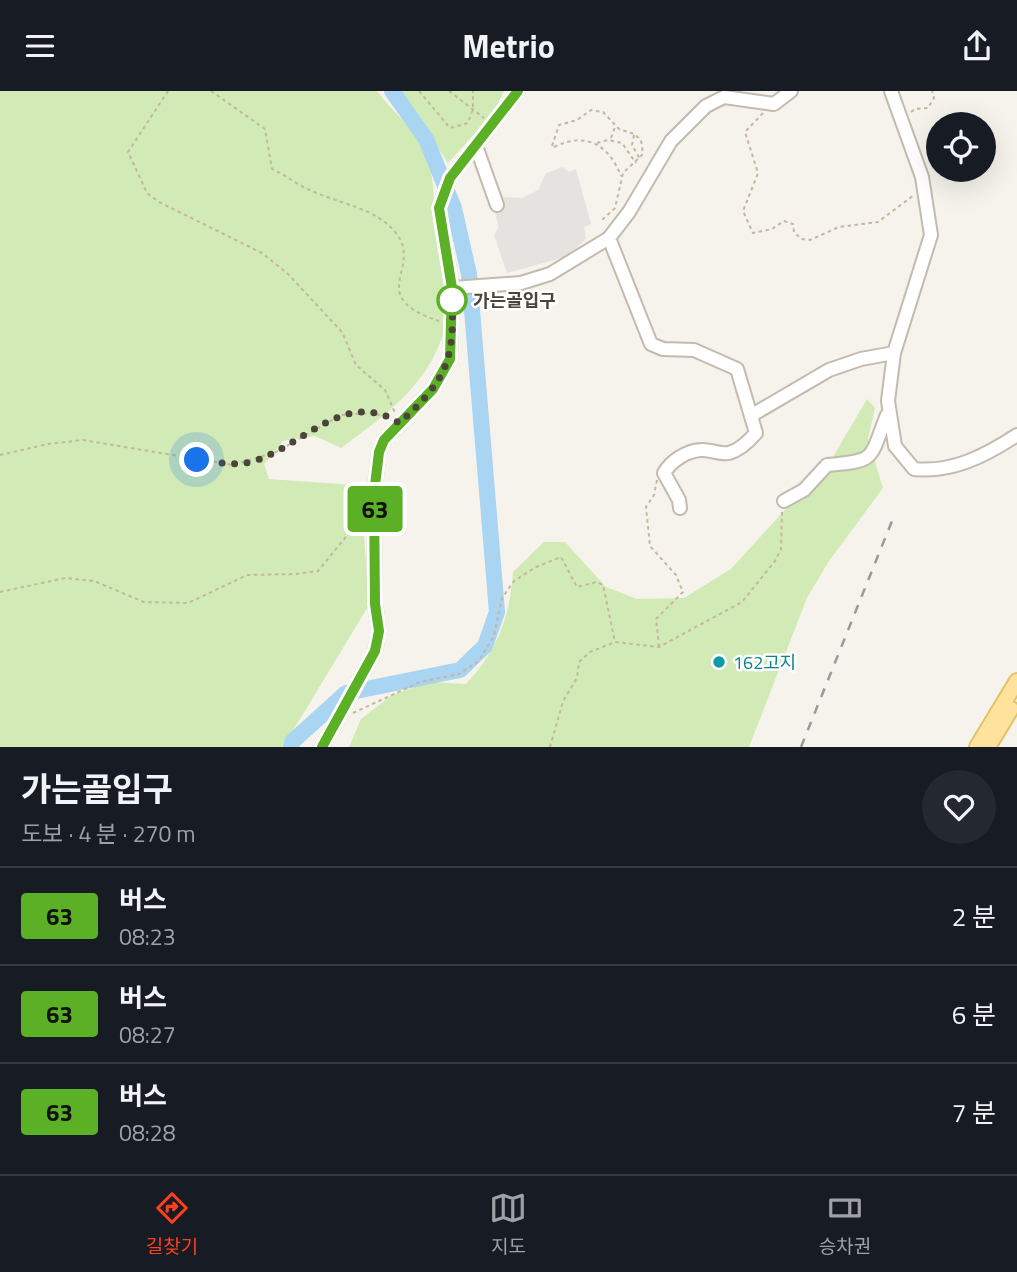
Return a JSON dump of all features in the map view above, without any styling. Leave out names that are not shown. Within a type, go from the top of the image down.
[{"type":"main road","points":[[977,747],[1017,681]]},
{"type":"main road","points":[[988,747],[1017,699]]},
{"type":"street","points":[[321,747],[375,651],[379,631],[375,604],[376,470],[384,440],[433,389],[450,359],[455,288],[439,208],[450,178],[517,91]]},
{"type":"street","points":[[455,288],[522,283],[550,274],[609,238],[619,227],[671,141],[706,106],[724,97],[762,103],[778,102],[791,91]]},
{"type":"street","points":[[784,501],[804,490],[827,465],[865,460],[875,451],[888,412],[894,353],[931,235],[925,191],[891,91]]},
{"type":"street","points":[[476,146],[497,205]]},
{"type":"street","points":[[609,238],[651,344],[663,349],[694,350],[737,369],[752,415],[756,433],[746,445],[729,453],[702,450],[684,455],[668,465],[664,473],[679,500],[680,508]]},
{"type":"street","points":[[752,415],[829,370],[861,359],[894,353]]},
{"type":"street","points":[[888,412],[895,446],[914,469],[938,472],[964,463],[1017,435]]},
{"type":"path","points":[[167,91],[128,152],[147,193],[262,253],[288,274],[342,332],[356,365],[385,390],[399,423]]},
{"type":"path","points":[[211,91],[265,129],[272,169],[307,189],[381,217],[399,236],[403,254],[397,283],[400,296],[416,315],[453,325]]},
{"type":"path","points":[[419,91],[450,128],[468,123],[473,91]]},
{"type":"path","points":[[449,91],[487,120]]},
{"type":"path","points":[[904,124],[915,109],[928,108],[934,98],[932,91]]},
{"type":"path","points":[[778,102],[777,111],[773,115],[763,113],[744,132],[758,173],[743,211],[753,233],[772,229],[784,221],[793,224],[794,232],[801,239],[810,240],[839,227],[878,222],[910,197],[925,191]]},
{"type":"path","points":[[601,220],[612,213],[617,203],[622,177],[636,163],[640,159],[643,144],[634,134],[615,125],[603,112],[591,110],[577,120],[559,125],[553,147],[577,139],[597,143],[610,140],[622,143],[636,163]]},
{"type":"path","points":[[610,140],[615,125]]},
{"type":"path","points":[[634,134],[632,145],[640,159]]},
{"type":"path","points":[[597,143],[615,161],[622,177]]},
{"type":"path","points":[[0,455],[48,444],[83,440],[233,465],[276,452],[341,415],[370,412],[391,417],[399,423]]},
{"type":"path","points":[[659,647],[656,619],[683,592],[676,575],[650,546],[650,521],[646,506],[654,495],[654,483],[664,473]]},
{"type":"path","points":[[550,747],[563,701],[577,678],[579,662],[590,652],[615,642],[659,647],[730,610],[751,594],[780,549],[784,501]]},
{"type":"path","points":[[0,592],[65,578],[94,581],[144,602],[188,603],[247,575],[317,571],[365,513]]},
{"type":"path","points":[[336,720],[420,682],[458,674],[479,661],[494,636],[502,597],[514,581],[553,558],[561,557],[565,561],[577,587],[597,582],[603,585],[615,642]]},
{"type":"green space","points":[[0,91],[377,91],[410,128],[426,154],[432,181],[444,298],[445,324],[436,353],[415,385],[402,399],[341,448],[315,436],[283,441],[264,464],[269,479],[354,485],[367,493],[364,534],[369,605],[283,747],[0,747]]},
{"type":"green space","points":[[400,91],[504,91],[494,112],[448,163]]},
{"type":"green space","points":[[867,399],[875,408],[868,439],[883,488],[829,561],[807,598],[749,747],[349,747],[361,719],[392,695],[429,682],[466,684],[486,659],[500,632],[509,604],[513,572],[544,542],[565,542],[606,587],[637,599],[684,598],[731,569],[833,457]]},
{"type":"shaded area","points":[[563,167],[569,172],[576,169],[591,224],[584,227],[586,238],[569,256],[507,273],[494,235],[499,227],[487,185],[495,182],[503,197],[522,198],[538,190],[546,173]]},
{"type":"waterway","points":[[291,747],[293,741],[346,693],[460,670],[485,646],[497,612],[469,274],[454,208],[426,139],[392,91]]},
{"type":"railway","points":[[801,747],[892,521]]},
{"type":"bus line","name":"63","points":[[322,747],[375,651],[379,631],[375,604],[374,494],[379,452],[384,440],[433,389],[450,359],[452,288],[450,262],[439,208],[450,178],[518,91]]},
{"type":"place","name":"가는골입구","points":[[452,300]]},
{"type":"place","name":"162고지","points":[[719,662]]},
{"type":"route","points":[[197,460],[233,465],[253,461],[276,452],[310,430],[341,415],[370,412],[391,417],[399,423],[433,389],[450,359],[452,300]]}]
